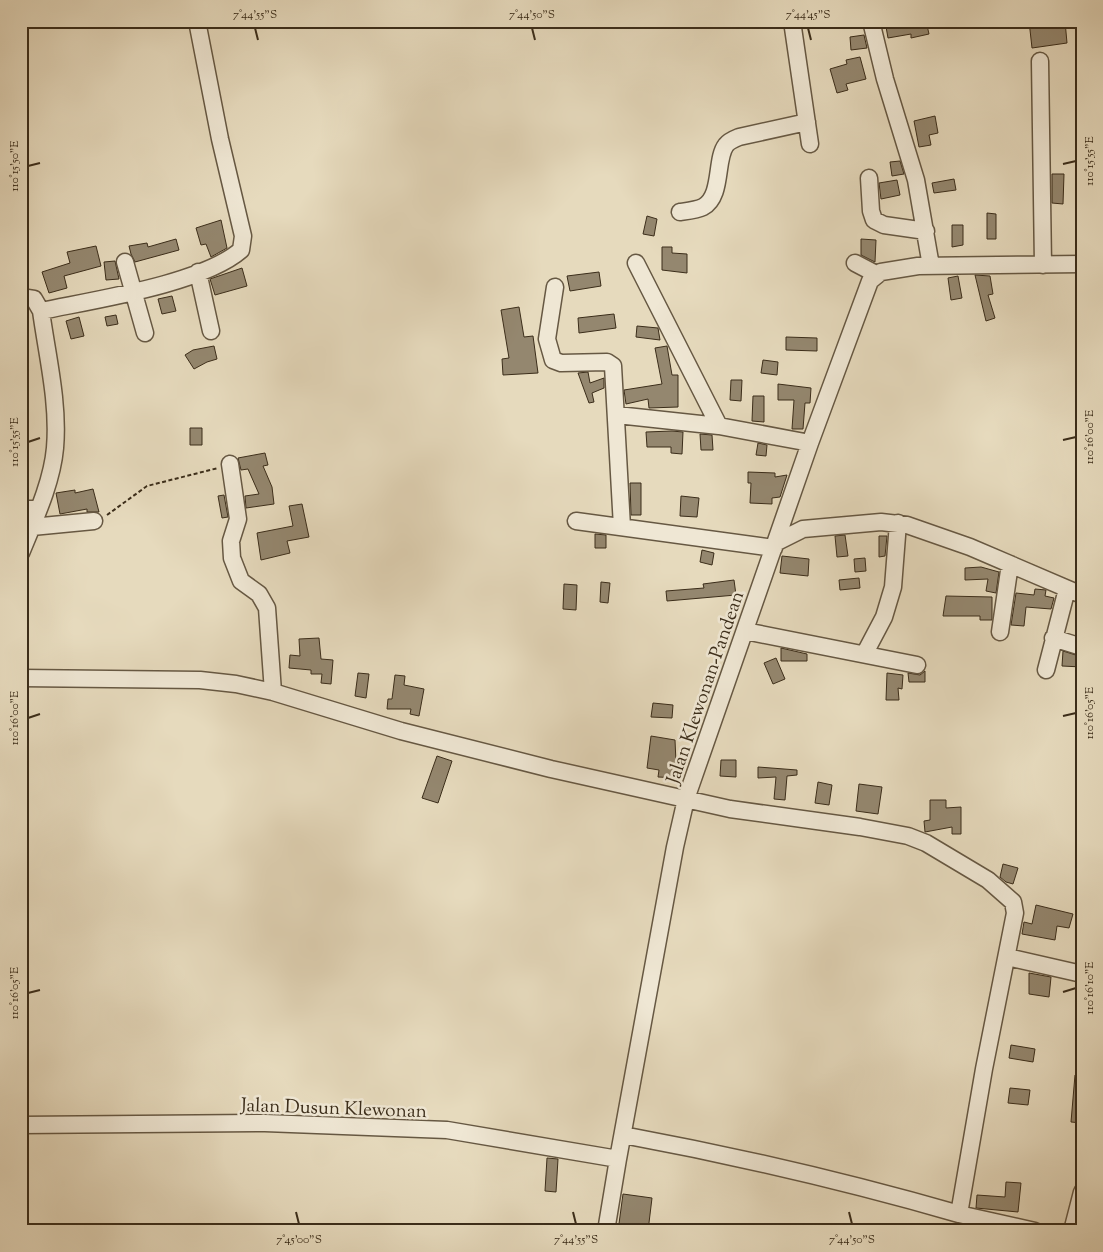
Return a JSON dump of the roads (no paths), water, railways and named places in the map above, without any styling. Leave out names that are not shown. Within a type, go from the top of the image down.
[{"type":"street","points":[[41,311],[133,292],[198,272],[234,256],[241,250],[243,236],[220,139],[197,21]]},
{"type":"street","points":[[792,21],[810,144]]},
{"type":"street","points":[[871,21],[884,79],[916,180],[931,266]]},
{"type":"street","points":[[1040,61],[1043,265]]},
{"type":"street","points":[[680,212],[702,207],[708,203],[719,178],[723,150],[729,142],[739,137],[806,122]]},
{"type":"street","points":[[869,178],[871,211],[874,220],[884,225],[926,231]]},
{"type":"street","points":[[125,262],[145,333]]},
{"type":"street","points":[[636,263],[719,426]]},
{"type":"street","points":[[856,263],[879,273],[931,266],[1082,264]]},
{"type":"street","points":[[198,272],[212,331]]},
{"type":"street","name":"Jalan Klewonan-Pandean","points":[[623,1135],[675,847],[686,799],[810,443],[870,281],[879,273]]},
{"type":"street","points":[[555,287],[547,339],[553,360],[561,363],[612,364],[617,415],[622,527]]},
{"type":"street","points":[[21,297],[34,299],[41,311],[56,433],[51,472],[21,554]]},
{"type":"street","points":[[617,415],[719,426],[810,443]]},
{"type":"street","points":[[230,464],[238,518],[231,541],[232,558],[241,581],[259,594],[267,608],[273,692]]},
{"type":"street","points":[[789,507],[803,529]]},
{"type":"street","points":[[21,509],[38,509]]},
{"type":"street","points":[[576,521],[776,545],[803,529],[868,523],[898,523],[970,547],[1074,592],[1053,638],[1046,670]]},
{"type":"street","points":[[32,527],[94,522]]},
{"type":"street","points":[[865,653],[884,617],[893,587],[898,523]]},
{"type":"street","points":[[1000,632],[1010,564]]},
{"type":"street","points":[[745,631],[865,653],[917,665]]},
{"type":"street","points":[[1053,638],[1082,647]]},
{"type":"street","points":[[21,678],[200,680],[236,684],[273,692],[400,731],[551,770],[730,809],[885,831],[926,843],[988,880],[1013,902],[1015,913],[984,1069],[959,1214]]},
{"type":"street","points":[[1007,957],[1082,974]]},
{"type":"street","name":"Jalan Dusun Klewonan","points":[[21,1126],[265,1123],[447,1130],[618,1159]]},
{"type":"street","points":[[606,1231],[623,1135],[730,1155],[875,1190],[1003,1227],[1035,1231]]},
{"type":"street","points":[[1072,1231],[1082,1192]]}]
